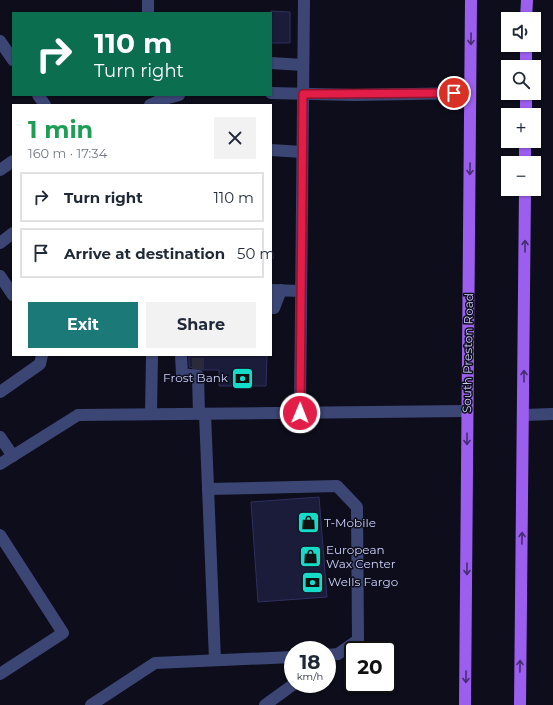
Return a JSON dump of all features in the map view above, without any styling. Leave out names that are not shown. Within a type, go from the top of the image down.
[{"type":"main road","name":"South Preston Road","points":[[465,705],[471,0]]},
{"type":"main road","points":[[526,0],[526,12]]},
{"type":"main road","points":[[520,705],[525,196]]},
{"type":"lane","points":[[148,0],[148,12]]},
{"type":"lane","points":[[300,413],[304,0]]},
{"type":"lane","points":[[0,41],[12,59]]},
{"type":"lane","points":[[272,64],[303,65]]},
{"type":"lane","points":[[272,93],[470,93]]},
{"type":"lane","points":[[152,104],[175,96]]},
{"type":"lane","points":[[272,150],[302,152]]},
{"type":"lane","points":[[0,170],[12,163]]},
{"type":"lane","points":[[0,242],[12,234]]},
{"type":"lane","points":[[0,276],[12,294]]},
{"type":"lane","points":[[272,308],[274,308],[276,290],[301,291]]},
{"type":"lane","points":[[0,392],[40,364],[42,356]]},
{"type":"lane","points":[[151,414],[152,356]]},
{"type":"lane","points":[[181,356],[182,374],[198,373],[208,489],[215,660]]},
{"type":"lane","points":[[0,464],[78,415],[467,411]]},
{"type":"lane","points":[[524,415],[553,414]]},
{"type":"lane","points":[[0,437],[13,456]]},
{"type":"lane","points":[[208,489],[337,486],[357,507],[358,640],[336,653]]},
{"type":"lane","points":[[0,535],[63,633],[0,674]]},
{"type":"lane","points":[[91,705],[155,663],[284,657]]},
{"type":"lane","points":[[265,705],[284,691]]},
{"type":"building","points":[[271,12],[290,12],[290,43],[272,43]]},
{"type":"building","name":"Frost Bank","points":[[189,356],[267,356],[266,386],[219,386],[219,370],[202,370],[189,367]]},
{"type":"building","points":[[319,497],[327,597],[258,602],[251,502]]},
{"type":"tunnel","points":[[198,356],[198,370]]},
{"type":"place","name":"Frost Bank","points":[[243,378]]},
{"type":"place","name":"T-Mobile","points":[[308,523]]},
{"type":"place","name":"European Wax Center","points":[[310,557]]},
{"type":"place","name":"Wells Fargo","points":[[313,582]]},
{"type":"route","points":[[300,413],[303,94],[354,95],[454,93]]}]
